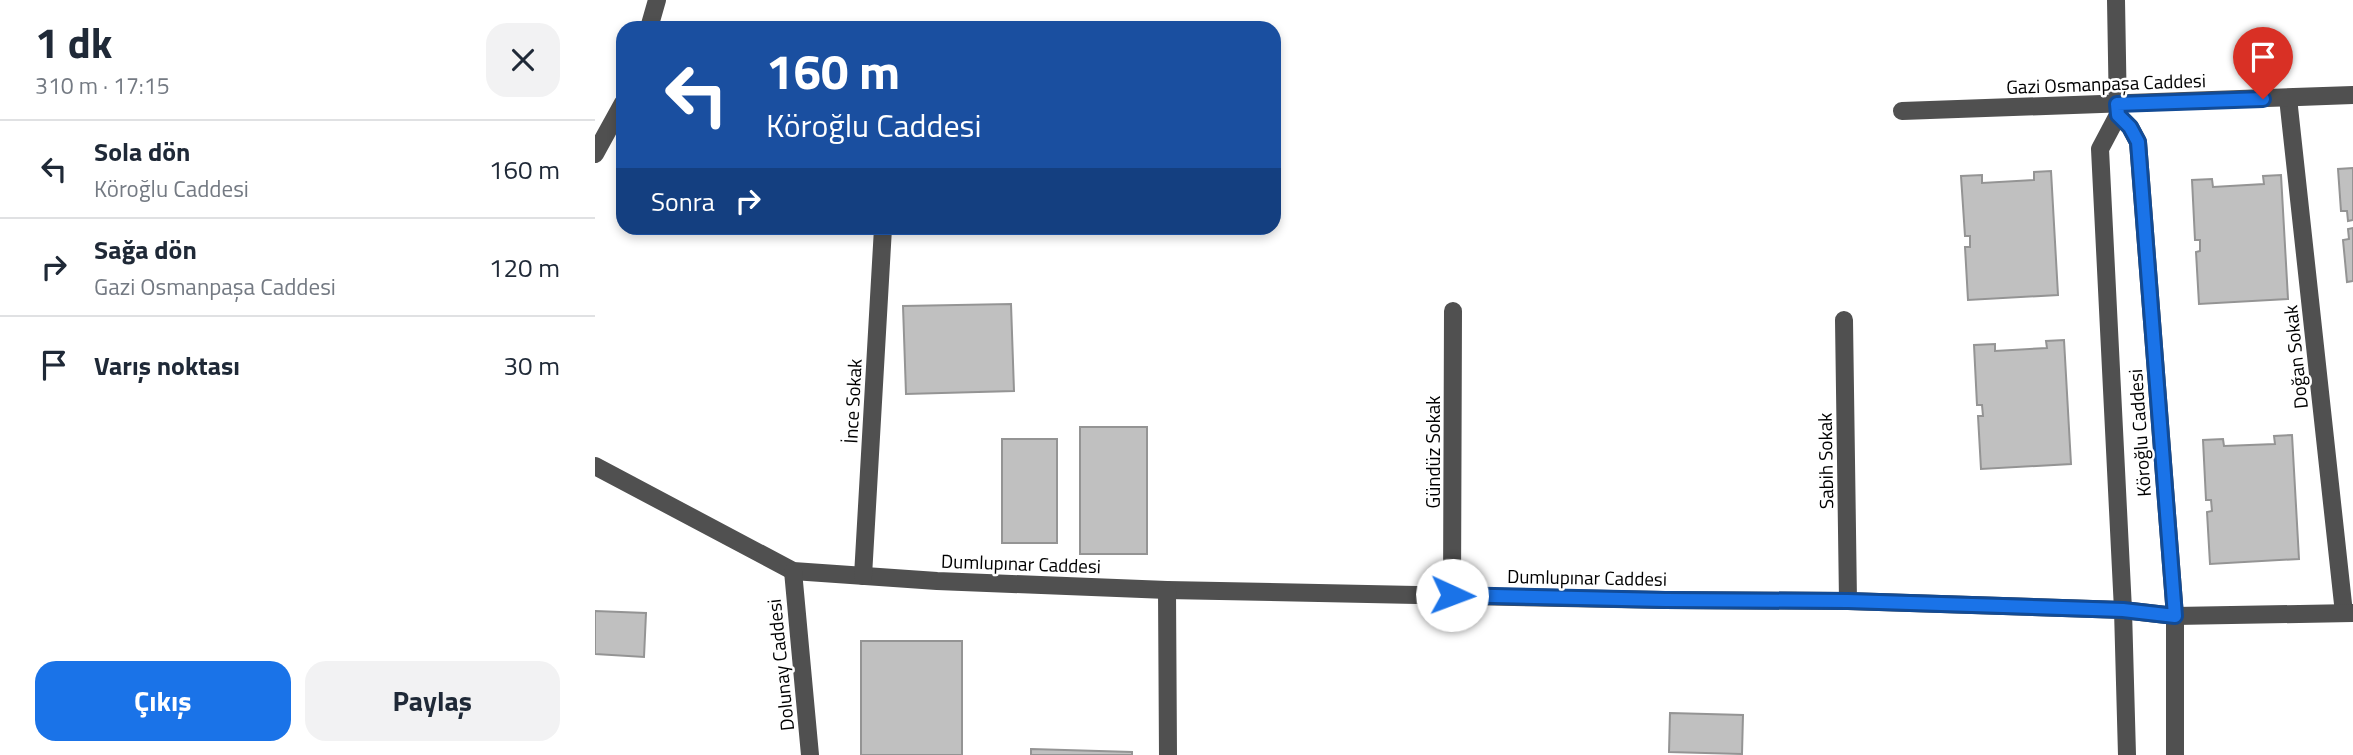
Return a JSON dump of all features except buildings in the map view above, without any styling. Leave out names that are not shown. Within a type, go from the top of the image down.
[{"type":"street","points":[[651,21],[657,0]]},
{"type":"street","name":"Köroğlu Caddesi","points":[[2116,0],[2118,110],[2100,149],[2123,610],[2127,755]]},
{"type":"street","name":"Gazi Osmanpaşa Caddesi","points":[[1902,111],[2118,110],[2353,95]]},
{"type":"street","name":"Doğan Sokak","points":[[2288,98],[2349,613]]},
{"type":"street","name":"Köroğlu Caddesi","points":[[2118,110],[2138,142],[2175,616],[2175,755]]},
{"type":"street","points":[[595,154],[616,116]]},
{"type":"street","name":"İnce Sokak","points":[[863,576],[883,235]]},
{"type":"street","name":"Gündüz Sokak","points":[[1452,595],[1454,311]]},
{"type":"street","name":"Sabih Sokak","points":[[1844,320],[1848,601]]},
{"type":"street","name":"Dumlupınar Caddesi","points":[[595,466],[793,571],[1167,590],[1848,601],[2123,610],[2175,616],[2349,613]]},
{"type":"street","name":"Dolunay Caddesi","points":[[793,571],[810,755]]},
{"type":"street","points":[[1167,590],[1168,755]]},
{"type":"route","points":[[1452,595],[1848,601],[2123,610],[2175,616],[2138,142],[2130,127],[2118,115],[2117,104],[2263,99]]}]
